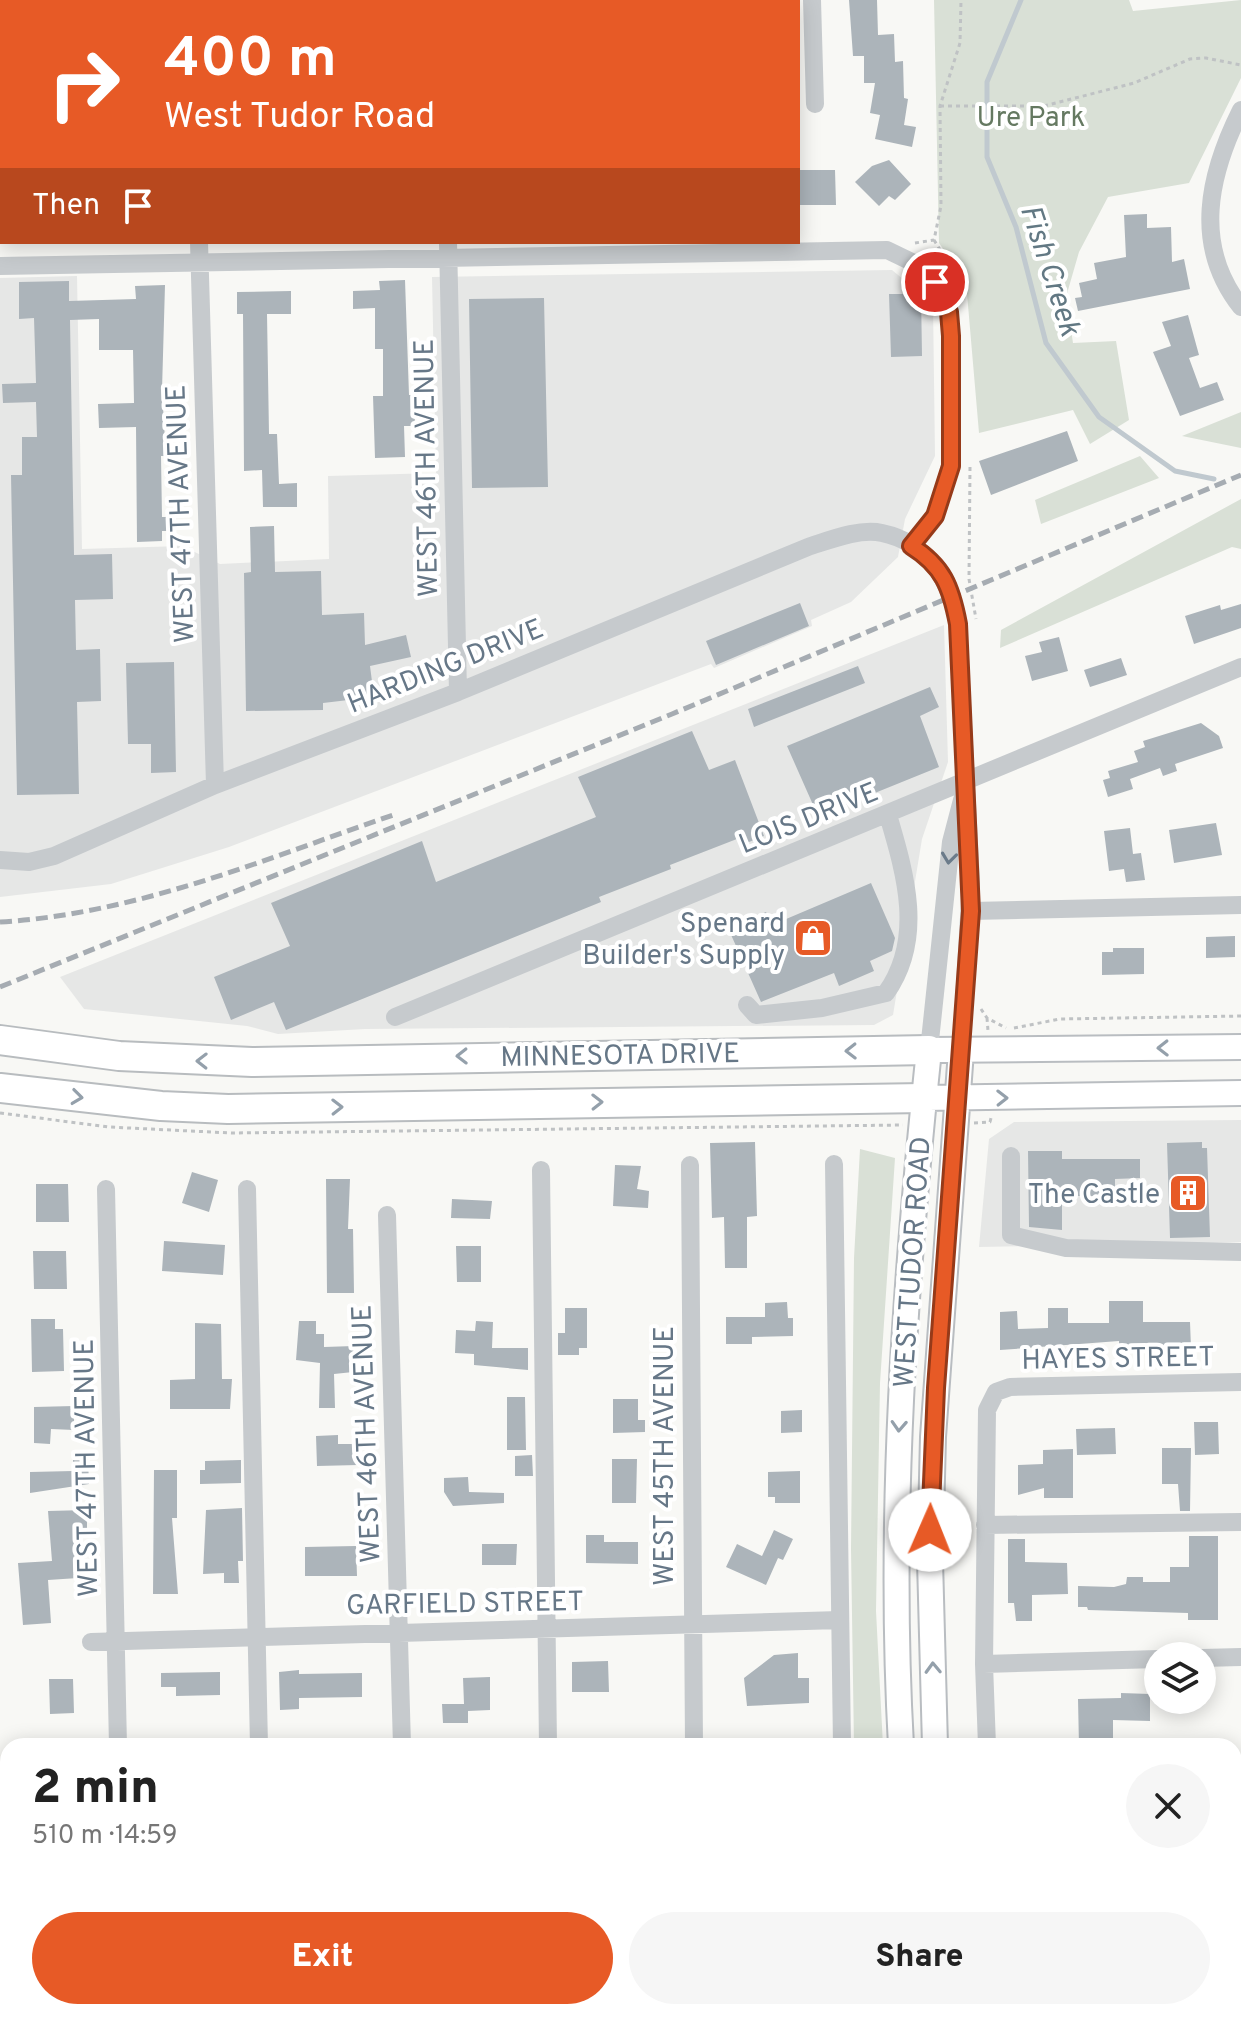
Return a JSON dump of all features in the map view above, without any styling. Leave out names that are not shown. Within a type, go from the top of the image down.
[{"type":"highway","name":"MINNESOTA DRIVE","points":[[0,1040],[119,1056],[252,1062],[929,1050]]},
{"type":"highway","name":"MINNESOTA DRIVE","points":[[0,1088],[161,1106],[228,1109],[924,1098]]},
{"type":"main road","name":"MINNESOTA DRIVE","points":[[929,1050],[1241,1047]]},
{"type":"main road","name":"WEST TUDOR ROAD","points":[[901,1738],[896,1614],[898,1451],[929,1050]]},
{"type":"main road","name":"WEST TUDOR ROAD","points":[[935,1738],[930,1561],[932,1453],[961,1051]]},
{"type":"main road","name":"MINNESOTA DRIVE","points":[[924,1098],[1241,1093]]},
{"type":"street","points":[[808,8],[815,104]]},
{"type":"street","points":[[1241,110],[1220,151],[1210,192],[1210,229],[1219,266],[1241,307]]},
{"type":"street","points":[[0,266],[199,251],[686,247],[887,250],[924,271],[935,282],[949,312],[951,466],[935,516],[911,546]]},
{"type":"street","name":"WEST 46TH AVENUE","points":[[448,250],[458,692]]},
{"type":"street","name":"WEST 47TH AVENUE","points":[[199,251],[215,785]]},
{"type":"street","name":"HARDING DRIVE","points":[[0,860],[29,862],[54,856],[215,785],[458,692],[808,547],[849,534],[882,533],[911,546]]},
{"type":"street","name":"WEST TUDOR ROAD","points":[[911,546],[933,560],[953,595],[971,911],[961,1051]]},
{"type":"street","name":"LOIS DRIVE","points":[[395,1017],[1241,667]]},
{"type":"street","name":"WEST TUDOR ROAD","points":[[929,1050],[951,842],[966,782]]},
{"type":"street","points":[[747,1005],[756,1015],[822,1008],[886,993],[896,979],[908,938],[908,883],[888,815]]},
{"type":"street","points":[[971,911],[1241,905]]},
{"type":"street","points":[[1011,1156],[1011,1235],[1066,1248],[1241,1252]]},
{"type":"street","points":[[834,1164],[842,1738]]},
{"type":"street","name":"WEST 45TH AVENUE","points":[[690,1165],[694,1738]]},
{"type":"street","points":[[541,1170],[548,1738]]},
{"type":"street","name":"WEST 47TH AVENUE","points":[[106,1189],[118,1738]]},
{"type":"street","points":[[247,1189],[259,1738]]},
{"type":"street","name":"WEST 46TH AVENUE","points":[[387,1215],[402,1738]]},
{"type":"street","name":"HAYES STREET","points":[[985,1525],[987,1410],[996,1392],[1010,1387],[1241,1382]]},
{"type":"street","points":[[987,1738],[985,1525],[1241,1522]]},
{"type":"street","name":"GARFIELD STREET","points":[[91,1642],[840,1620]]},
{"type":"street","points":[[1216,1658],[1241,1657]]},
{"type":"street","points":[[984,1664],[1144,1659]]},
{"type":"path","points":[[961,0],[960,43],[940,106],[941,206],[934,240],[955,274],[964,312]]},
{"type":"path","points":[[940,106],[1044,106],[1108,91],[1190,59],[1206,58],[1241,65]]},
{"type":"path","points":[[887,250],[934,240]]},
{"type":"path","points":[[969,464],[969,579],[976,630]]},
{"type":"path","points":[[980,1008],[987,1018],[1004,1028],[1060,1019],[1241,1016]]},
{"type":"shaded area","points":[[892,270],[933,304],[935,456],[905,519],[898,557],[851,602],[811,620],[812,626],[714,668],[711,664],[229,847],[111,884],[0,897],[0,278],[77,276],[82,549],[182,546],[220,564],[329,559],[328,476],[436,473],[432,277]]},
{"type":"shaded area","points":[[944,625],[948,762],[922,839],[893,1015],[874,1025],[365,1029],[278,1034],[247,1026],[84,1009],[60,977]]},
{"type":"shaded area","points":[[1241,1120],[1241,1242],[979,1247],[989,1139],[1014,1122]]},
{"type":"green space","name":"Ure Park","points":[[934,0],[1129,0],[1133,11],[1241,0],[1241,78],[1189,183],[1108,197],[1079,252],[1066,297],[1073,343],[1116,341],[1129,420],[1090,444],[1073,410],[979,433],[966,282],[939,243]]},
{"type":"green space","points":[[1241,412],[1241,448],[1182,436]]},
{"type":"green space","points":[[1140,456],[1159,478],[1041,524],[1035,500]]},
{"type":"green space","points":[[1241,499],[1241,549],[1232,547],[1000,648],[1001,630]]},
{"type":"green space","points":[[860,1149],[895,1158],[880,1383],[876,1611],[883,1738],[854,1738],[851,1549],[854,1258]]},
{"type":"building","points":[[849,0],[877,0],[878,35],[894,34],[895,62],[903,61],[904,98],[908,99],[904,125],[916,127],[912,147],[875,139],[880,115],[870,113],[875,83],[864,83],[864,56],[853,56]]},
{"type":"building","points":[[889,160],[911,184],[895,200],[889,196],[879,206],[855,182],[872,166]]},
{"type":"building","points":[[800,170],[835,170],[836,205],[800,205]]},
{"type":"building","points":[[1147,214],[1147,228],[1171,227],[1172,262],[1184,259],[1190,289],[1078,311],[1075,298],[1082,297],[1079,283],[1097,279],[1094,263],[1126,257],[1124,215]]},
{"type":"building","points":[[405,280],[409,395],[414,395],[415,426],[404,426],[405,457],[375,458],[373,396],[383,396],[383,349],[375,349],[375,308],[353,309],[353,291],[380,290],[379,281]]},
{"type":"building","points":[[69,281],[69,301],[136,299],[135,286],[165,285],[162,390],[166,456],[161,456],[162,517],[166,517],[167,531],[162,531],[162,541],[137,542],[136,427],[99,428],[98,404],[134,403],[133,350],[99,350],[99,319],[70,320],[74,555],[112,554],[113,599],[75,600],[76,650],[100,649],[101,701],[77,702],[79,794],[17,795],[11,475],[22,475],[22,437],[37,437],[36,402],[3,403],[2,384],[36,383],[34,318],[19,319],[19,282]]},
{"type":"building","points":[[291,291],[291,314],[267,314],[269,434],[277,434],[279,484],[297,483],[297,507],[263,507],[262,470],[244,471],[243,314],[237,314],[237,292]]},
{"type":"building","points":[[889,294],[921,294],[922,356],[891,357]]},
{"type":"building","points":[[544,298],[548,487],[472,488],[469,299]]},
{"type":"building","points":[[1188,315],[1199,355],[1189,358],[1200,388],[1217,382],[1224,400],[1180,416],[1153,352],[1171,346],[1162,322]]},
{"type":"building","points":[[1067,431],[1078,461],[991,495],[979,461]]},
{"type":"building","points":[[274,526],[275,572],[321,571],[322,615],[364,613],[365,645],[406,635],[411,657],[370,666],[374,697],[323,703],[323,710],[246,711],[244,573],[251,572],[250,527]]},
{"type":"building","points":[[800,603],[809,626],[716,665],[706,641]]},
{"type":"building","points":[[1241,604],[1241,628],[1194,644],[1185,616],[1220,605],[1221,610]]},
{"type":"building","points":[[1059,637],[1068,671],[1032,681],[1025,656],[1042,652],[1039,642]]},
{"type":"building","points":[[1121,658],[1127,675],[1090,687],[1084,670]]},
{"type":"building","points":[[174,662],[176,772],[151,773],[151,744],[128,744],[126,663]]},
{"type":"building","points":[[858,666],[865,683],[754,727],[748,709]]},
{"type":"building","points":[[930,687],[939,707],[920,716],[939,767],[818,816],[787,746]]},
{"type":"building","points":[[1201,723],[1219,736],[1223,748],[1175,764],[1177,771],[1163,776],[1160,768],[1130,779],[1133,789],[1108,797],[1103,780],[1110,778],[1108,771],[1138,762],[1134,751],[1145,747],[1143,741]]},
{"type":"building","points":[[692,731],[709,770],[735,760],[764,836],[744,844],[742,837],[670,865],[671,869],[599,897],[601,902],[286,1030],[274,1002],[231,1020],[214,977],[290,946],[271,903],[422,841],[436,882],[596,817],[578,777]]},
{"type":"building","points":[[1216,823],[1222,855],[1174,863],[1169,830]]},
{"type":"building","points":[[1130,828],[1133,854],[1141,853],[1145,880],[1126,882],[1124,869],[1109,871],[1104,831]]},
{"type":"building","name":"Spenard Builder's Supply","points":[[871,883],[895,938],[892,951],[870,961],[874,971],[839,986],[834,973],[761,1002],[728,928],[766,912],[772,925]]},
{"type":"building","points":[[1235,936],[1235,957],[1206,958],[1206,937]]},
{"type":"building","points":[[1113,948],[1144,948],[1144,974],[1102,975],[1102,952],[1113,952]]},
{"type":"building","points":[[755,1142],[757,1216],[747,1217],[747,1268],[725,1268],[724,1217],[712,1218],[710,1143]]},
{"type":"building","name":"The Castle","points":[[1202,1142],[1202,1148],[1207,1148],[1210,1237],[1170,1238],[1167,1143]]},
{"type":"building","points":[[1028,1151],[1062,1151],[1062,1159],[1140,1159],[1140,1178],[1115,1179],[1115,1187],[1101,1188],[1101,1196],[1062,1196],[1062,1230],[1029,1227]]},
{"type":"building","points":[[615,1165],[641,1166],[637,1189],[649,1191],[648,1208],[613,1206]]},
{"type":"building","points":[[192,1172],[218,1180],[209,1212],[182,1203]]},
{"type":"building","points":[[326,1179],[350,1179],[348,1229],[353,1229],[354,1293],[327,1293]]},
{"type":"building","points":[[36,1184],[68,1184],[69,1222],[36,1222]]},
{"type":"building","points":[[452,1199],[492,1201],[490,1219],[451,1218]]},
{"type":"building","points":[[164,1241],[225,1245],[223,1275],[162,1271]]},
{"type":"building","points":[[456,1246],[481,1246],[481,1282],[457,1282]]},
{"type":"building","points":[[33,1251],[66,1251],[67,1289],[34,1289]]},
{"type":"building","points":[[1109,1301],[1143,1301],[1143,1322],[1190,1322],[1191,1348],[1119,1349],[1119,1341],[1000,1350],[1000,1312],[1017,1311],[1018,1329],[1048,1328],[1048,1308],[1068,1308],[1068,1323],[1109,1323]]},
{"type":"building","points":[[787,1302],[788,1318],[793,1318],[793,1336],[752,1337],[752,1344],[726,1344],[726,1317],[765,1317],[765,1303]]},
{"type":"building","points":[[565,1308],[587,1308],[587,1348],[579,1348],[579,1355],[558,1355],[558,1333],[565,1333]]},
{"type":"building","points":[[31,1319],[55,1319],[55,1329],[63,1329],[64,1371],[32,1372]]},
{"type":"building","points":[[299,1321],[316,1321],[316,1334],[324,1334],[324,1347],[354,1346],[353,1372],[334,1374],[335,1408],[319,1408],[320,1363],[296,1360]]},
{"type":"building","points":[[476,1321],[493,1322],[492,1348],[528,1348],[528,1370],[474,1365],[474,1354],[455,1353],[456,1330],[475,1331]]},
{"type":"building","points":[[195,1323],[221,1324],[222,1379],[232,1379],[230,1409],[170,1409],[170,1380],[195,1379]]},
{"type":"building","points":[[507,1397],[525,1397],[526,1450],[507,1450]]},
{"type":"building","points":[[613,1399],[638,1399],[638,1420],[645,1420],[645,1432],[613,1433]]},
{"type":"building","points":[[74,1406],[74,1430],[51,1429],[50,1444],[34,1443],[34,1407]]},
{"type":"building","points":[[802,1410],[802,1432],[781,1433],[781,1411]]},
{"type":"building","points":[[1194,1422],[1218,1422],[1219,1454],[1195,1455]]},
{"type":"building","points":[[1115,1428],[1116,1454],[1077,1455],[1076,1429]]},
{"type":"building","points":[[338,1435],[338,1444],[357,1444],[358,1465],[317,1466],[316,1436]]},
{"type":"building","points":[[1162,1448],[1191,1448],[1190,1511],[1180,1511],[1178,1484],[1162,1484]]},
{"type":"building","points":[[1073,1449],[1073,1498],[1044,1498],[1044,1488],[1018,1495],[1018,1465],[1043,1464],[1043,1450]]},
{"type":"building","points":[[532,1455],[533,1476],[515,1476],[515,1456]]},
{"type":"building","points":[[88,1459],[89,1484],[30,1493],[30,1472],[73,1471],[73,1460]]},
{"type":"building","points":[[612,1459],[637,1459],[636,1503],[612,1503]]},
{"type":"building","points":[[241,1460],[241,1483],[200,1484],[200,1470],[205,1470],[205,1461]]},
{"type":"building","points":[[154,1470],[177,1470],[177,1518],[172,1518],[178,1594],[153,1594]]},
{"type":"building","points":[[800,1471],[800,1503],[775,1503],[775,1497],[768,1497],[768,1472]]},
{"type":"building","points":[[468,1477],[469,1492],[504,1493],[504,1503],[453,1506],[444,1492],[444,1478]]},
{"type":"building","points":[[242,1508],[243,1561],[238,1561],[239,1583],[224,1583],[224,1573],[203,1574],[206,1510]]},
{"type":"building","points":[[87,1510],[87,1534],[75,1534],[78,1578],[48,1580],[51,1623],[23,1625],[18,1563],[52,1561],[48,1511]]},
{"type":"building","points":[[774,1530],[793,1539],[783,1560],[778,1558],[766,1585],[726,1567],[737,1544],[762,1556]]},
{"type":"building","points":[[586,1535],[604,1535],[604,1542],[638,1542],[638,1564],[586,1563]]},
{"type":"building","points":[[1189,1536],[1218,1536],[1218,1620],[1188,1620],[1188,1613],[1088,1610],[1087,1607],[1078,1607],[1078,1586],[1114,1587],[1126,1584],[1127,1577],[1143,1577],[1143,1582],[1170,1582],[1170,1567],[1189,1567]]},
{"type":"building","points":[[1008,1539],[1025,1539],[1025,1562],[1067,1563],[1068,1594],[1032,1595],[1032,1621],[1016,1621],[1014,1603],[1008,1603]]},
{"type":"building","points":[[482,1544],[517,1544],[516,1565],[482,1565]]},
{"type":"building","points":[[356,1546],[357,1576],[305,1576],[305,1547]]},
{"type":"building","points":[[798,1653],[798,1678],[809,1678],[809,1703],[747,1706],[744,1678],[774,1655]]},
{"type":"building","points":[[608,1661],[609,1692],[572,1692],[572,1662]]},
{"type":"building","points":[[299,1670],[299,1674],[362,1673],[362,1697],[299,1698],[299,1709],[280,1710],[279,1672]]},
{"type":"building","points":[[220,1672],[220,1695],[176,1696],[176,1687],[161,1687],[161,1673]]},
{"type":"building","points":[[490,1677],[490,1710],[468,1711],[468,1723],[443,1723],[442,1704],[464,1704],[463,1678]]},
{"type":"building","points":[[49,1679],[73,1679],[74,1713],[50,1714]]},
{"type":"building","points":[[1121,1693],[1144,1694],[1144,1714],[1150,1714],[1150,1721],[1113,1720],[1113,1738],[1079,1738],[1078,1699],[1121,1698]]},
{"type":"waterway","name":"Fish Creek","points":[[1021,0],[987,82],[987,157],[1016,227],[1046,343],[1099,417],[1175,471],[1214,479]]},
{"type":"railway","points":[[0,987],[672,714],[1241,475]]},
{"type":"railway","points":[[0,922],[51,917],[152,896],[396,814]]},
{"type":"place","name":"Spenard Builder's Supply","points":[[813,938]]},
{"type":"place","name":"The Castle","points":[[1188,1193]]},
{"type":"route","points":[[930,1530],[936,1388],[971,911],[958,624],[953,595],[933,560],[911,546],[935,516],[951,466],[949,312],[935,282]]}]
